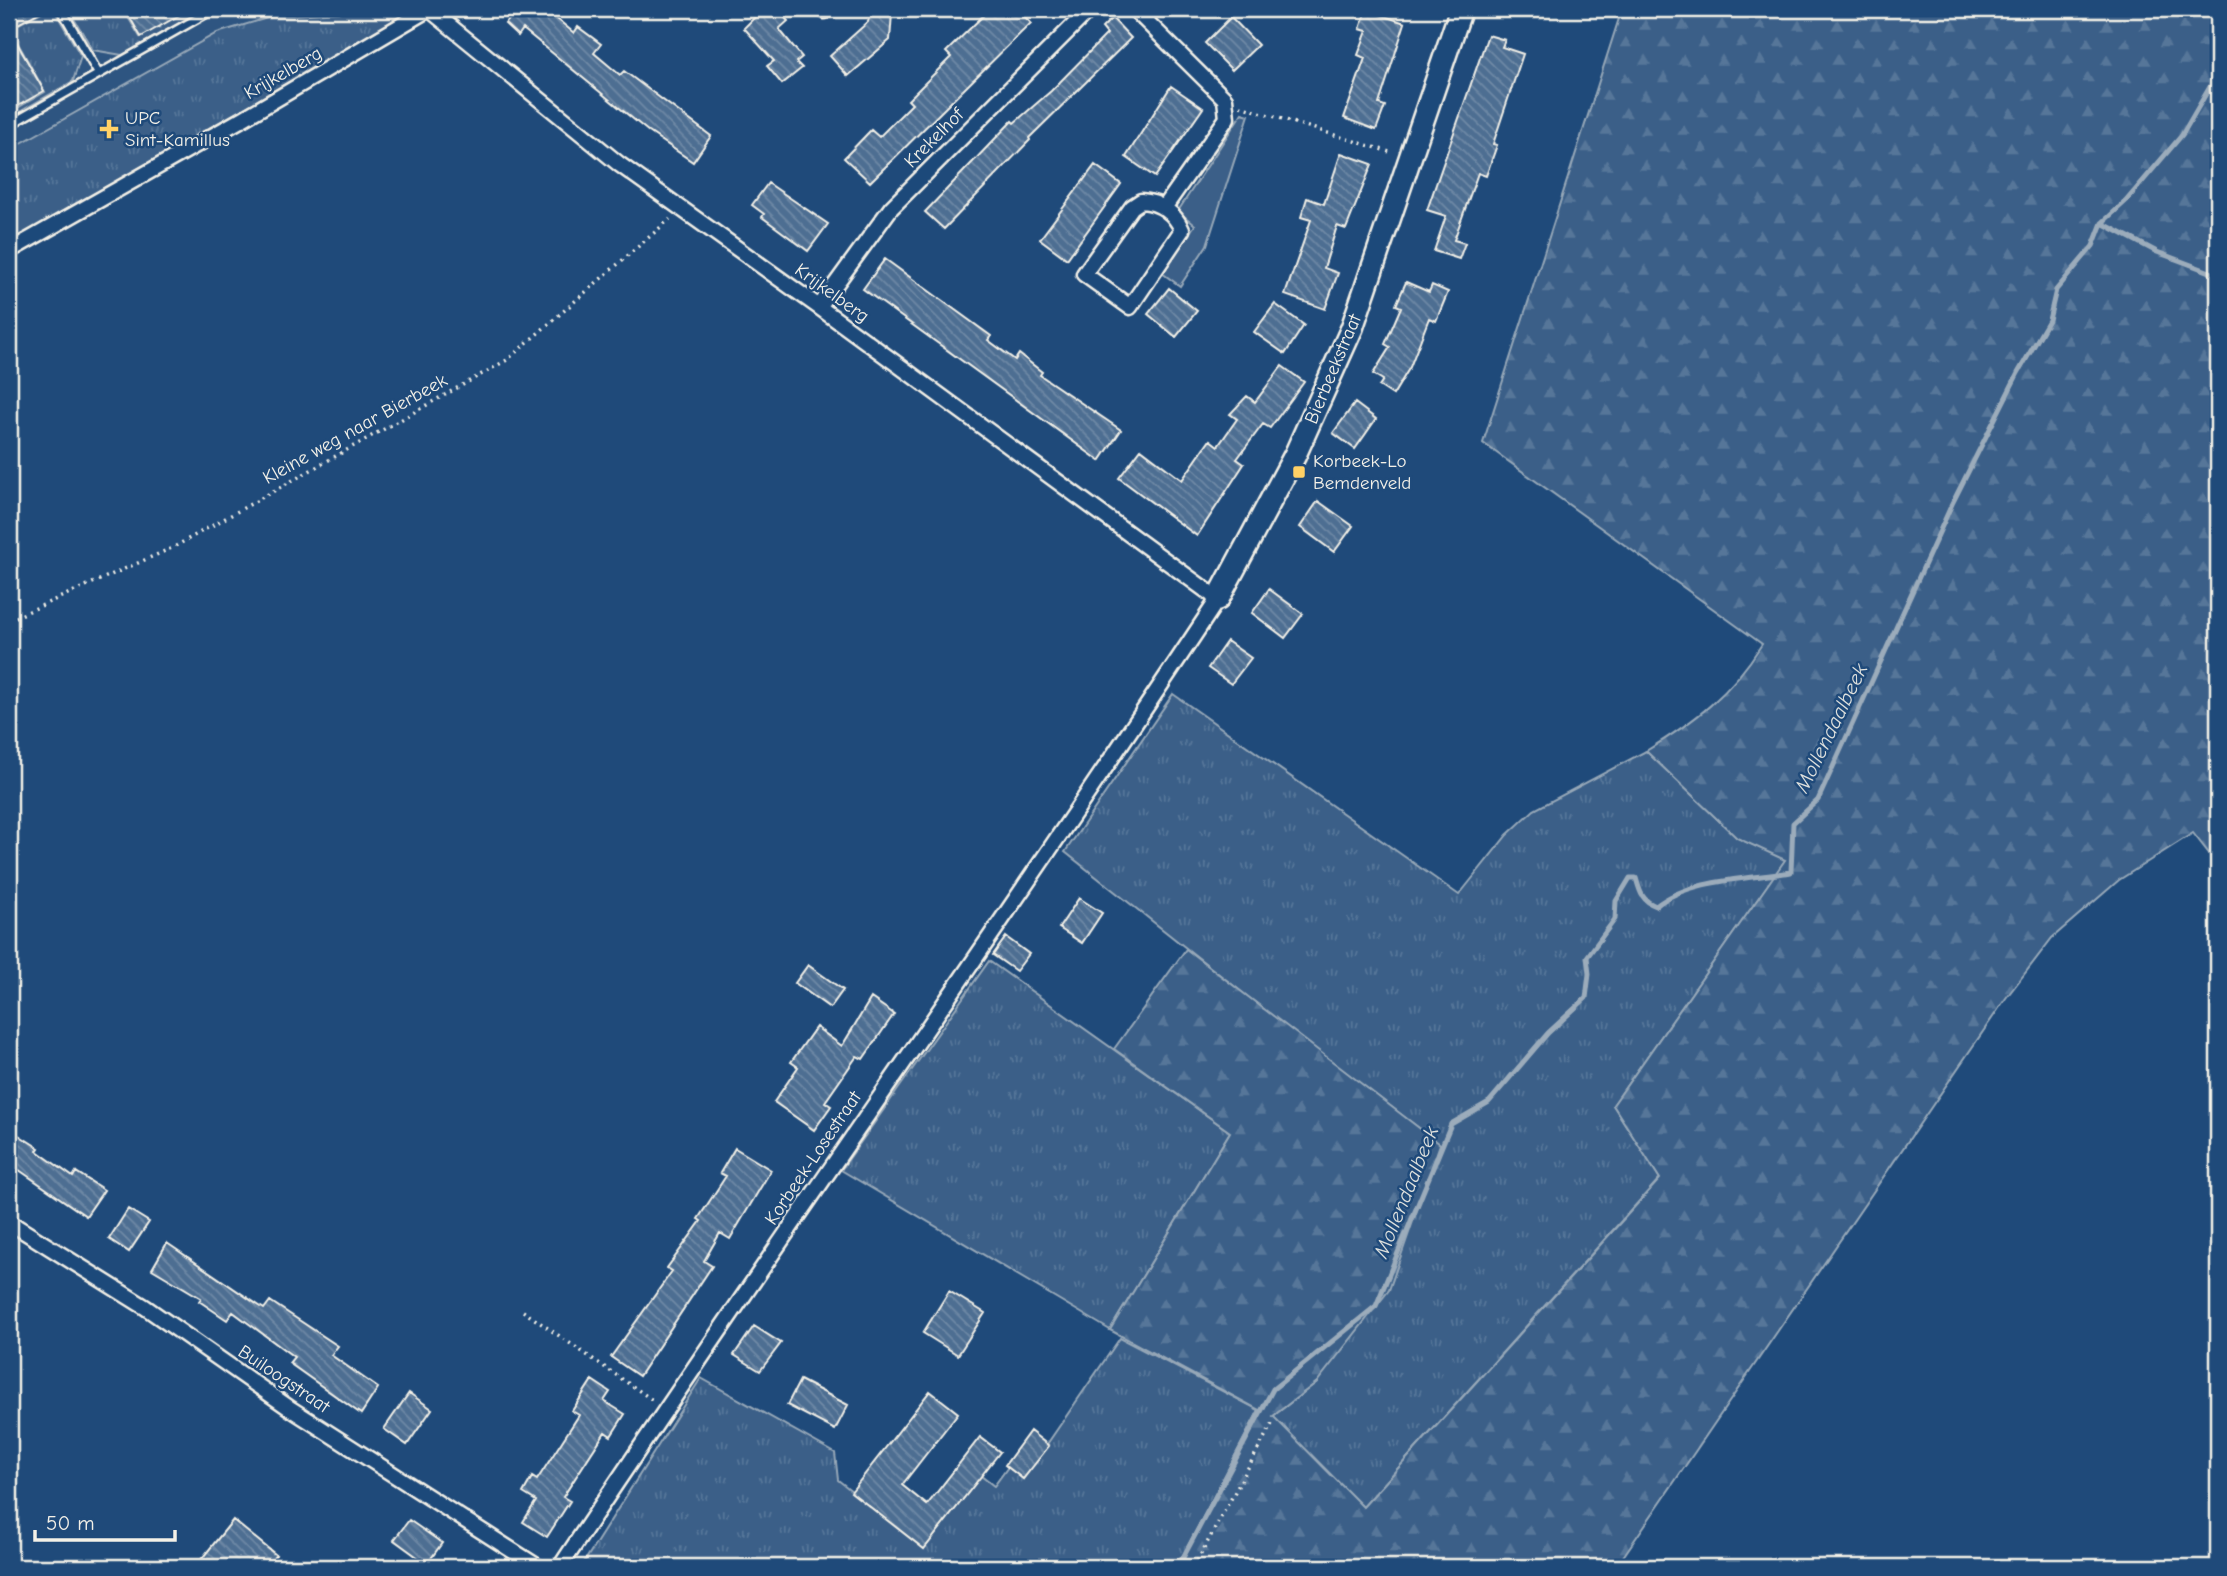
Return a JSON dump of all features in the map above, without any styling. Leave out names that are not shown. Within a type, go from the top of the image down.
[{"type":"street","name":"Krijkelberg","points":[[9,251],[429,9],[570,126],[679,208],[1218,599]]},
{"type":"street","name":"Krekelhof","points":[[819,307],[891,208],[1090,9]]},
{"type":"street","points":[[1134,9],[1225,99],[1228,107],[1227,118],[1164,208]]},
{"type":"street","name":"Bierbeekstraat","points":[[1103,774],[1218,599],[1296,454],[1352,328],[1461,9]]},
{"type":"street","points":[[1141,201],[1164,208],[1177,218],[1182,230],[1130,307],[1084,274],[1132,207],[1141,201]]},
{"type":"street","name":"Korbeek-Losestraat","points":[[560,1567],[930,1020],[1103,774]]},
{"type":"street","name":"Builoogstraat","points":[[9,1222],[145,1307],[290,1409],[538,1567]]},
{"type":"lane","points":[[61,9],[98,73]]},
{"type":"lane","points":[[9,125],[214,9]]},
{"type":"path","points":[[1228,107],[1241,106],[1412,158]]},
{"type":"path","name":"Kleine weg naar Bierbeek","points":[[9,620],[174,547],[507,360],[664,226],[679,208]]},
{"type":"path","points":[[523,1311],[665,1409]]},
{"type":"path","points":[[1194,1567],[1274,1420]]},
{"type":"shaded area","name":"UPC Sint-Kamillus","points":[[9,9],[420,9],[9,242]]},
{"type":"green space","points":[[47,9],[63,9],[56,13],[81,56],[73,81],[9,118],[9,113],[45,92],[9,27],[9,16],[13,14],[19,24]]},
{"type":"green space","points":[[68,9],[123,9],[140,37],[176,16],[173,9],[204,9],[122,55],[93,50]]},
{"type":"green space","name":"UPC Sint-Kamillus","points":[[403,9],[407,15],[9,242],[9,150],[217,33],[274,16]]},
{"type":"green space","points":[[1622,9],[2218,9],[2218,865],[2193,833],[2119,880],[2052,938],[2006,998],[1616,1567],[1177,1567],[1259,1410],[1110,1330],[1230,1132],[1114,1049],[1186,949],[1440,1144],[1389,1290],[1317,1382],[1273,1416],[1363,1507],[1660,1179],[1613,1105],[1785,860],[1737,838],[1646,751],[1710,705],[1737,678],[1762,644],[1483,443]]},
{"type":"green space","points":[[1242,113],[1249,115],[1207,245],[1180,286],[1162,273],[1195,225],[1178,211]]},
{"type":"green space","points":[[1173,694],[1459,895],[1507,835],[1534,810],[1646,751],[1737,838],[1786,859],[1613,1105],[1660,1178],[1363,1507],[1272,1417],[1317,1382],[1440,1144],[1282,1024],[1065,852]]},
{"type":"green space","points":[[989,961],[1230,1132],[1110,1330],[841,1170]]},
{"type":"green space","points":[[1120,1338],[1259,1410],[1177,1567],[581,1567],[701,1378],[835,1453],[838,1480],[924,1548],[981,1476],[994,1486],[1008,1467],[1023,1479]]},
{"type":"building","points":[[9,9],[45,9],[9,29]]},
{"type":"building","points":[[125,9],[190,9],[141,37]]},
{"type":"building","points":[[518,9],[545,9],[574,33],[578,27],[601,44],[594,53],[620,75],[624,71],[711,136],[693,162],[649,132],[523,29],[518,36],[505,24]]},
{"type":"building","points":[[748,9],[777,9],[788,21],[779,29],[802,57],[796,62],[802,68],[782,84],[767,66],[774,61],[744,28],[755,17]]},
{"type":"building","points":[[871,9],[892,13],[890,40],[848,76],[830,56],[868,22]]},
{"type":"building","points":[[990,9],[1017,9],[1031,23],[870,182],[844,158],[871,130],[879,137],[912,104],[908,100],[951,57],[946,52]]},
{"type":"building","points":[[1366,10],[1405,23],[1379,104],[1385,106],[1376,130],[1344,118],[1365,58],[1358,55],[1367,31],[1360,29]]},
{"type":"building","points":[[1231,17],[1258,45],[1232,70],[1205,43]]},
{"type":"building","points":[[1112,18],[1131,38],[1029,138],[944,229],[925,212],[1012,121],[1014,123],[1051,91],[1107,34],[1102,28]]},
{"type":"building","points":[[9,29],[44,91],[9,111]]},
{"type":"building","points":[[1488,35],[1505,40],[1502,47],[1523,54],[1493,144],[1497,145],[1486,176],[1478,173],[1454,240],[1465,243],[1459,259],[1434,251],[1446,216],[1427,210]]},
{"type":"building","points":[[1171,86],[1203,108],[1155,177],[1126,157]]},
{"type":"building","points":[[1341,153],[1372,164],[1346,229],[1337,226],[1324,268],[1338,273],[1325,309],[1285,295],[1311,220],[1301,217],[1307,198],[1324,204]]},
{"type":"building","points":[[1095,165],[1121,184],[1067,259],[1040,239]]},
{"type":"building","points":[[768,183],[828,224],[808,251],[762,217],[764,214],[752,205]]},
{"type":"building","points":[[885,259],[991,336],[988,340],[1015,360],[1019,354],[1042,372],[1040,375],[1121,430],[1100,461],[863,289]]},
{"type":"building","points":[[1406,282],[1429,292],[1432,285],[1448,292],[1436,321],[1429,318],[1410,367],[1393,395],[1379,386],[1383,380],[1373,374],[1390,347],[1385,344],[1401,307],[1396,305]]},
{"type":"building","points":[[1169,288],[1197,311],[1176,337],[1148,314]]},
{"type":"building","points":[[1275,304],[1304,325],[1285,354],[1254,332]]},
{"type":"building","points":[[1282,366],[1304,382],[1270,428],[1263,424],[1237,459],[1244,464],[1197,536],[1119,478],[1141,449],[1182,480],[1210,440],[1218,446],[1237,419],[1230,414],[1247,396],[1255,402]]},
{"type":"building","points":[[1355,403],[1376,419],[1355,449],[1333,433]]},
{"type":"building","points":[[1318,501],[1353,526],[1334,552],[1300,527]]},
{"type":"building","points":[[1269,589],[1303,614],[1285,638],[1252,613]]},
{"type":"building","points":[[1227,641],[1251,658],[1231,684],[1208,668]]},
{"type":"building","points":[[1079,898],[1102,913],[1082,943],[1059,928]]},
{"type":"building","points":[[1006,937],[1029,954],[1016,971],[993,955]]},
{"type":"building","points":[[808,965],[843,990],[830,1008],[795,983]]},
{"type":"building","points":[[871,998],[894,1014],[863,1059],[857,1056],[825,1102],[831,1106],[814,1130],[774,1102],[798,1067],[791,1062],[816,1027],[842,1046]]},
{"type":"building","points":[[9,1129],[39,1148],[37,1151],[73,1177],[76,1172],[104,1190],[86,1216],[9,1163]]},
{"type":"building","points":[[735,1148],[771,1170],[730,1239],[720,1233],[704,1261],[712,1266],[639,1376],[611,1357],[672,1271],[667,1268],[701,1221],[698,1219],[726,1176],[720,1173]]},
{"type":"building","points":[[128,1209],[149,1222],[129,1252],[109,1239]]},
{"type":"building","points":[[167,1243],[264,1309],[270,1301],[338,1346],[331,1355],[378,1388],[361,1414],[289,1363],[294,1357],[233,1312],[227,1320],[199,1301],[201,1298],[152,1269]]},
{"type":"building","points":[[949,1291],[985,1313],[958,1355],[923,1333]]},
{"type":"building","points":[[754,1326],[781,1343],[760,1371],[734,1355]]},
{"type":"building","points":[[592,1380],[610,1392],[604,1401],[625,1414],[611,1436],[605,1432],[563,1497],[570,1501],[547,1537],[523,1522],[536,1501],[523,1493],[532,1477],[537,1480],[579,1415],[572,1411]]},
{"type":"building","points":[[800,1380],[848,1405],[835,1430],[787,1405]]},
{"type":"building","points":[[930,1391],[958,1413],[902,1485],[927,1505],[980,1437],[1000,1452],[924,1549],[851,1492]]},
{"type":"building","points":[[409,1393],[432,1409],[407,1445],[384,1429]]},
{"type":"building","points":[[1030,1431],[1049,1446],[1023,1479],[1005,1465]]},
{"type":"building","points":[[233,1520],[276,1555],[266,1567],[195,1567]]},
{"type":"building","points":[[409,1520],[442,1543],[427,1564],[394,1540]]},
{"type":"waterway","name":"Mollendaalbeek","points":[[1178,1567],[1273,1389],[1376,1306],[1451,1124],[1489,1102],[1548,1033],[1586,998],[1589,974],[1587,957],[1615,919],[1616,901],[1630,878],[1636,878],[1640,892],[1656,906],[1685,890],[1702,885],[1791,872],[1793,823],[1818,800],[1952,504],[2018,373],[2049,320],[2056,290],[2093,246],[2102,223],[2126,201],[2182,135],[2218,73]]},
{"type":"waterway","points":[[2102,223],[2157,252],[2218,275]]},
{"type":"place","name":"UPC Sint-Kamillus","points":[[109,129]]},
{"type":"place","name":"Korbeek-Lo Bemdenveld","points":[[1299,472]]}]
